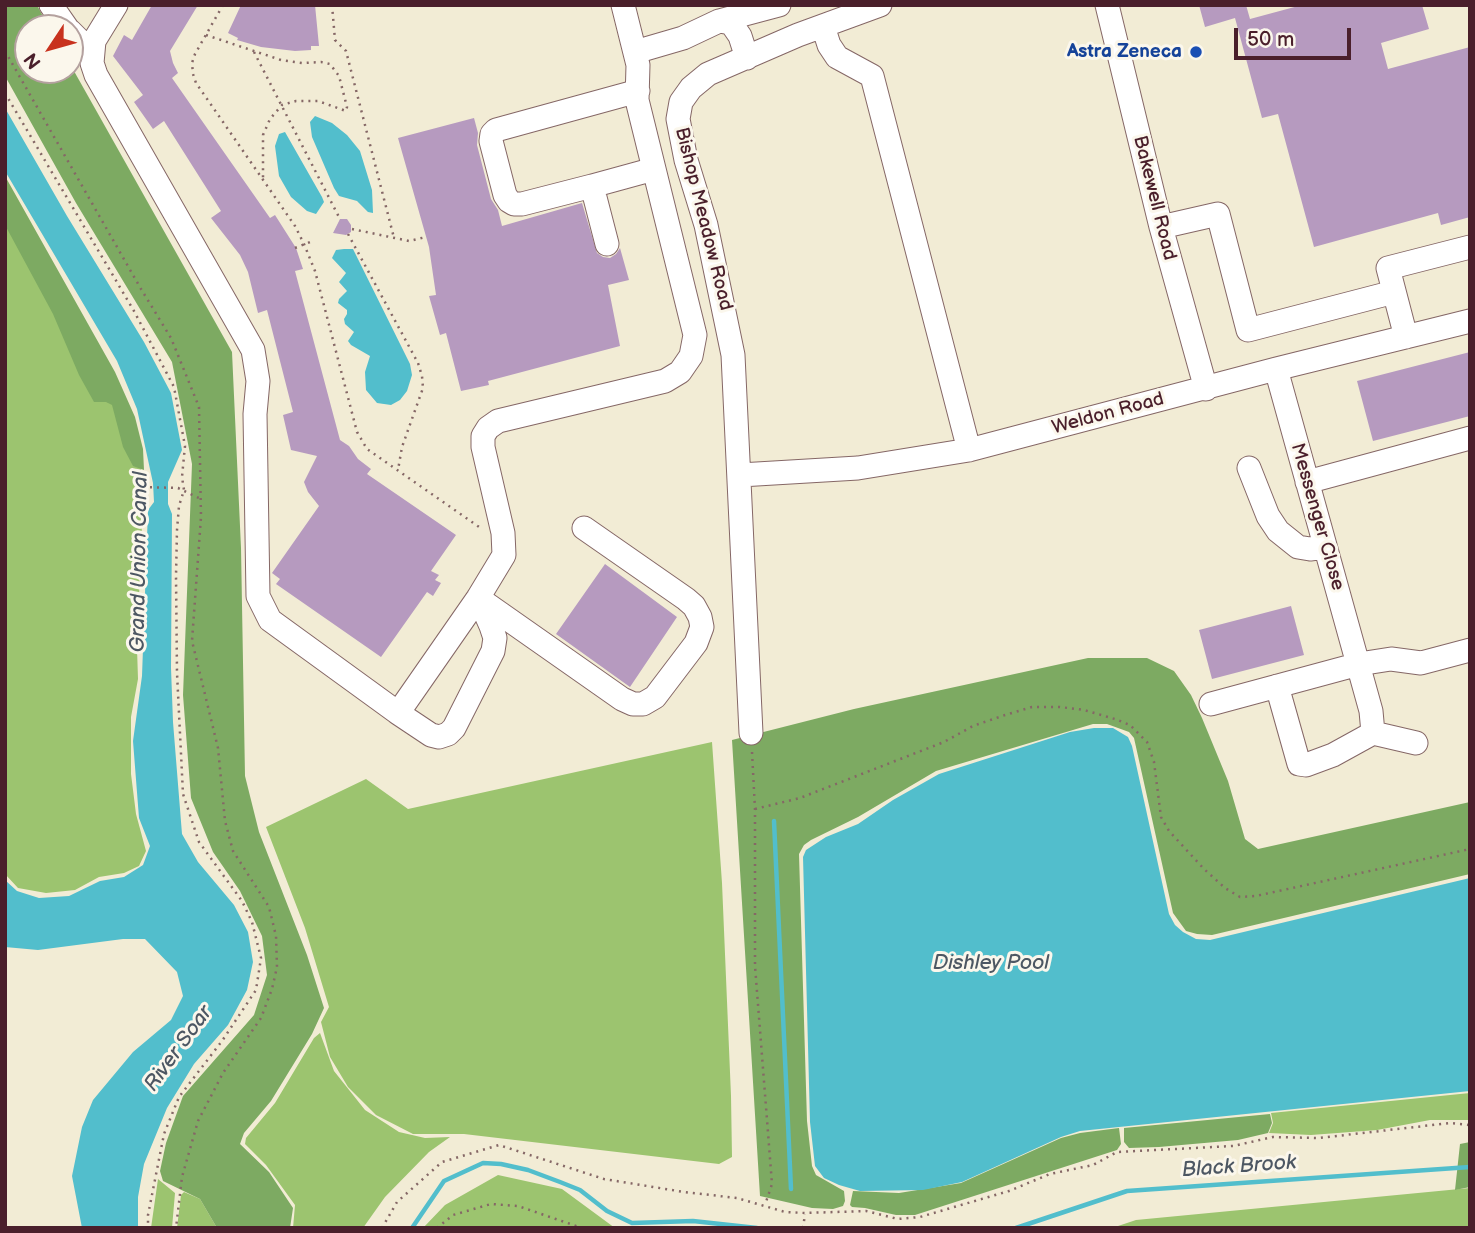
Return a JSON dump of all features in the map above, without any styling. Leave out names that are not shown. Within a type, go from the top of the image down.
[{"type":"street","points":[[116,5],[94,41],[92,53],[96,75],[253,351],[258,381],[255,414],[258,596],[270,620],[398,713],[431,735],[439,737],[454,728],[493,651],[495,638],[478,598]]},
{"type":"street","points":[[398,713],[478,598],[504,555],[505,545],[483,447],[483,436],[488,428],[498,421],[665,381],[680,372],[691,356],[695,335],[641,114],[638,65],[623,5]]},
{"type":"street","points":[[635,52],[683,38],[719,21],[779,5]]},
{"type":"street","name":"Bishop Meadow Road","points":[[751,733],[733,355],[706,225],[683,149],[678,119],[681,102],[691,88],[708,74],[880,5]]},
{"type":"street","name":"Bakewell Road","points":[[1107,5],[1161,227],[1206,389]]},
{"type":"street","points":[[719,21],[731,23],[740,36],[747,58]]},
{"type":"street","points":[[824,26],[829,45],[837,57],[872,76],[970,450]]},
{"type":"street","points":[[84,45],[92,53]]},
{"type":"street","points":[[638,91],[496,130],[491,141],[509,201],[522,204],[654,169]]},
{"type":"street","points":[[641,114],[680,111]]},
{"type":"street","points":[[592,186],[607,244]]},
{"type":"street","points":[[1161,227],[1218,214],[1248,330],[1394,292]]},
{"type":"street","points":[[1406,337],[1388,268],[1470,247]]},
{"type":"street","name":"Weldon Road","points":[[740,475],[858,468],[970,450],[1470,321]]},
{"type":"street","name":"Messenger Close","points":[[1276,369],[1359,664],[1371,711],[1373,733]]},
{"type":"street","points":[[1307,482],[1470,438]]},
{"type":"street","points":[[1249,468],[1268,516],[1278,531],[1298,547],[1325,547]]},
{"type":"street","points":[[478,598],[622,699],[633,704],[643,704],[654,697],[696,643],[702,627],[700,617],[686,599],[584,528]]},
{"type":"street","points":[[1211,704],[1359,664],[1391,659],[1421,663],[1470,650]]},
{"type":"street","points":[[1277,686],[1299,764],[1306,765],[1333,755],[1373,733],[1416,743]]},
{"type":"path","points":[[223,5],[192,63],[196,83],[295,226],[304,244],[316,271],[357,432],[368,449],[505,545]]},
{"type":"path","points":[[332,5],[335,40],[345,51],[394,238]]},
{"type":"path","points":[[206,35],[281,60],[330,64],[340,76],[346,111],[318,101],[306,100],[282,105],[270,119],[263,135],[263,180]]},
{"type":"path","points":[[5,51],[141,289],[172,338],[199,407],[201,517],[192,641],[218,748],[225,821],[233,851],[269,907],[276,936],[277,967],[261,1018],[223,1073],[198,1121],[182,1177],[176,1228]]},
{"type":"path","points":[[254,52],[340,219]]},
{"type":"path","points":[[5,93],[134,311],[174,387],[185,446],[182,477],[184,491],[179,506],[176,576],[177,673],[183,794],[199,842],[242,901],[252,922],[261,958],[256,990],[230,1031],[179,1097],[164,1134],[148,1215],[148,1228]]},
{"type":"path","points":[[352,229],[409,241],[426,237]]},
{"type":"path","points":[[348,234],[418,363],[422,376],[423,388],[402,447],[398,470]]},
{"type":"path","points":[[295,248],[310,242]]},
{"type":"path","points":[[143,487],[178,488],[200,498]]},
{"type":"path","points":[[755,809],[800,797],[944,742],[973,726],[1005,715],[1032,706],[1060,707],[1084,710],[1130,725],[1146,743],[1154,762],[1161,817],[1169,831],[1203,869],[1240,897],[1256,896],[1470,849]]},
{"type":"path","points":[[751,733],[755,809],[755,966],[772,1184],[765,1205]]},
{"type":"path","points":[[382,1228],[397,1202],[442,1162],[499,1146],[604,1179],[737,1198],[785,1212],[866,1210],[898,1219],[920,1217],[1009,1191],[1050,1174],[1093,1165],[1116,1152],[1233,1146],[1273,1137],[1318,1138],[1450,1123],[1470,1125]]},
{"type":"path","points":[[437,1228],[453,1215],[491,1204],[518,1206],[582,1228]]},
{"type":"path","points":[[803,1228],[805,1213]]},
{"type":"green space","points":[[5,5],[37,5],[42,14],[14,14],[14,84],[81,84],[232,352],[241,548],[245,776],[259,832],[307,955],[324,1008],[312,1034],[271,1101],[244,1133],[240,1144],[269,1172],[293,1208],[290,1228],[217,1228],[200,1199],[163,1181],[160,1171],[166,1143],[183,1096],[254,1015],[267,975],[262,936],[240,891],[213,852],[191,798],[183,695],[192,464],[172,362],[76,203],[5,76]]},
{"type":"green space","points":[[5,176],[115,372],[135,417],[143,449],[144,470],[133,466],[123,447],[112,405],[94,402],[79,375],[53,314],[5,225]]},
{"type":"green space","points":[[5,180],[141,455],[138,679],[131,717],[131,774],[136,814],[146,851],[139,866],[124,873],[99,877],[75,890],[46,893],[18,888],[5,874]]},
{"type":"green space","points":[[1088,658],[1147,658],[1174,671],[1191,695],[1202,718],[1228,781],[1245,839],[1258,849],[1470,802],[1470,874],[1212,935],[1197,934],[1186,931],[1173,913],[1134,738],[1129,732],[1107,724],[1093,724],[936,771],[858,817],[811,840],[799,854],[807,1121],[812,1166],[816,1175],[844,1191],[845,1201],[843,1206],[833,1209],[812,1208],[760,1196],[732,740],[854,709]]},
{"type":"green space","points":[[712,742],[722,883],[732,1157],[719,1164],[464,1134],[413,1134],[376,1115],[348,1087],[330,1057],[321,1022],[329,1007],[305,928],[266,827],[366,779],[408,809]]},
{"type":"green space","points":[[320,1033],[334,1071],[365,1110],[399,1132],[425,1138],[450,1137],[429,1152],[385,1197],[363,1228],[293,1228],[295,1205],[266,1165],[245,1144],[246,1138],[275,1103],[314,1038]]},
{"type":"green space","points":[[1470,1093],[1470,1120],[1430,1120],[1377,1130],[1311,1135],[1269,1133],[1273,1123],[1271,1113]]},
{"type":"green space","points":[[1270,1114],[1272,1123],[1268,1133],[1238,1140],[1129,1148],[1124,1142],[1124,1128]]},
{"type":"green space","points":[[1119,1128],[1121,1144],[1117,1150],[915,1215],[896,1215],[850,1205],[853,1191],[899,1193],[961,1183],[1061,1138]]},
{"type":"green space","points":[[1470,1142],[1470,1187],[1455,1190],[1460,1144]]},
{"type":"green space","points":[[498,1175],[562,1189],[615,1228],[423,1228],[445,1205]]},
{"type":"green space","points":[[158,1179],[175,1193],[172,1228],[151,1228]]},
{"type":"green space","points":[[1470,1188],[1470,1228],[1112,1228],[1136,1220]]},
{"type":"green space","points":[[184,1192],[200,1199],[217,1228],[177,1228],[181,1195]]},
{"type":"water","name":"River Soar","points":[[5,108],[144,342],[171,393],[182,450],[168,482],[168,504],[172,514],[173,722],[182,834],[198,862],[234,905],[248,932],[253,962],[247,990],[228,1025],[194,1064],[167,1108],[144,1164],[138,1197],[138,1228],[82,1228],[72,1176],[82,1127],[93,1100],[133,1052],[171,1020],[183,996],[177,972],[145,939],[123,939],[38,950],[5,947],[5,880],[17,891],[39,898],[69,896],[100,881],[124,877],[143,865],[150,846],[139,818],[133,741],[142,676],[148,510],[154,502],[153,483],[137,409],[117,361],[5,171]]},
{"type":"water","points":[[315,116],[332,123],[347,135],[360,151],[372,190],[373,213],[368,212],[357,201],[339,196],[334,188],[312,137],[310,122]]},
{"type":"water","points":[[285,132],[324,202],[316,214],[307,211],[291,197],[279,176],[275,146],[279,134]]},
{"type":"water","points":[[353,249],[410,364],[412,375],[407,391],[400,400],[391,405],[377,403],[366,390],[365,372],[370,356],[348,341],[354,332],[345,324],[347,310],[338,303],[347,291],[339,282],[346,273],[332,258],[336,250]]},
{"type":"water","name":"Dishley Pool","points":[[1113,728],[1128,737],[1169,914],[1175,925],[1196,939],[1210,940],[1470,878],[1470,1091],[1080,1131],[962,1182],[923,1190],[860,1191],[824,1178],[815,1166],[810,1122],[803,857],[806,850],[826,837],[858,824],[939,774],[1070,732]]},
{"type":"building","points":[[152,5],[198,5],[170,51],[178,73],[172,78],[270,218],[275,215],[296,248],[303,269],[295,271],[340,440],[371,469],[367,474],[456,535],[431,571],[439,575],[435,580],[441,583],[433,596],[427,592],[381,657],[276,584],[280,579],[272,573],[319,506],[304,482],[317,456],[291,450],[283,415],[293,412],[267,310],[258,313],[248,272],[240,255],[211,218],[221,211],[164,121],[153,129],[134,102],[143,95],[113,56],[124,35],[132,40]]},
{"type":"building","points":[[241,5],[315,5],[319,46],[311,46],[311,50],[295,51],[261,47],[237,40],[238,38],[228,33]]},
{"type":"building","points":[[1199,5],[1246,5],[1250,19],[1302,5],[1422,5],[1429,29],[1381,43],[1388,69],[1470,47],[1470,217],[1441,225],[1438,213],[1314,247],[1278,114],[1262,118],[1235,18],[1205,27]]},
{"type":"building","points":[[474,118],[478,133],[477,145],[491,199],[498,210],[502,226],[582,203],[597,253],[610,258],[620,248],[629,280],[608,285],[620,346],[488,381],[489,385],[461,391],[446,333],[440,335],[429,296],[436,295],[429,247],[398,138]]},
{"type":"building","points":[[340,219],[347,219],[351,225],[351,232],[346,235],[333,233]]},
{"type":"building","points":[[1470,352],[1470,416],[1373,441],[1357,381]]},
{"type":"building","points":[[605,564],[677,617],[630,687],[556,634]]},
{"type":"building","points":[[1291,606],[1304,655],[1212,679],[1199,630]]},
{"type":"waterway","points":[[774,821],[791,1189]]},
{"type":"waterway","name":"Black Brook","points":[[412,1228],[444,1181],[483,1163],[528,1170],[580,1190],[607,1211],[632,1223],[693,1221],[757,1228]]},
{"type":"waterway","name":"Black Brook","points":[[1016,1228],[1127,1191],[1470,1167]]},
{"type":"place","name":"Astra Zeneca","points":[[1196,52]]},
{"type":"water label","name":"Grand Union Canal","points":[[140,562]]}]
